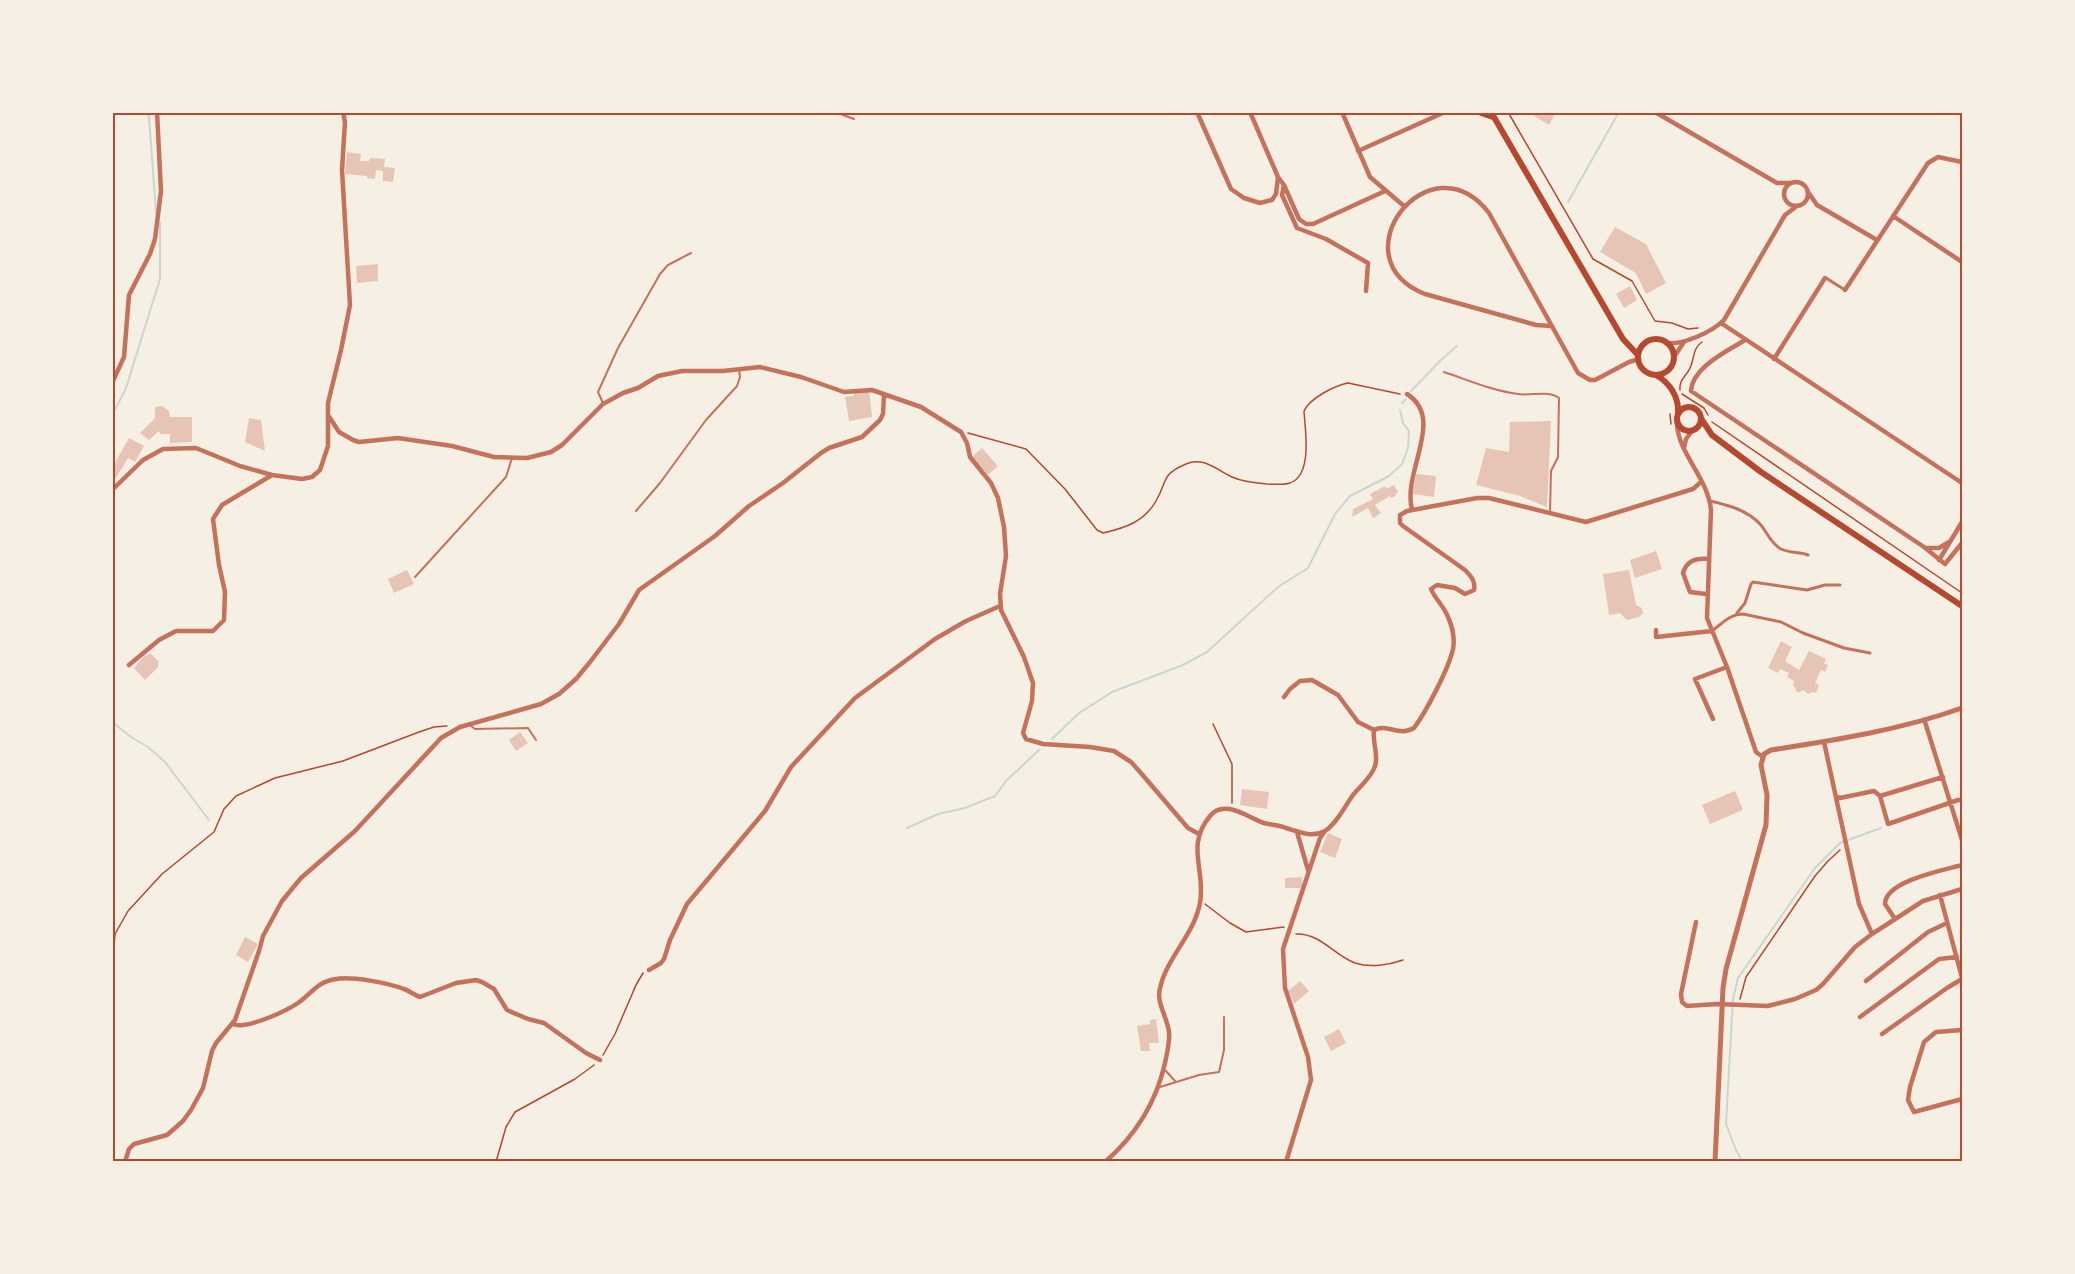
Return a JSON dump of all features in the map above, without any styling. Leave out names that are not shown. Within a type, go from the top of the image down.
[{"type":"main road","points":[[1470,112],[1492,115],[1623,339],[1639,357],[1642,368],[1655,374],[1670,386],[1677,399],[1677,417],[1684,430],[1712,435]]},
{"type":"main road","points":[[1623,339],[1633,344],[1658,339],[1667,343],[1674,357],[1670,367],[1670,386]]},
{"type":"main road","points":[[1639,357],[1645,343]]},
{"type":"main road","points":[[1655,374],[1664,373],[1670,367]]},
{"type":"main road","points":[[1677,399],[1700,412],[1702,420],[1712,435],[1761,472],[1962,606]]},
{"type":"main road","points":[[1677,417],[1682,408],[1690,406]]},
{"type":"main road","points":[[1693,430],[1702,420]]},
{"type":"street","points":[[112,383],[124,357],[129,295],[150,254],[155,238],[161,190],[157,112]]},
{"type":"street","points":[[112,490],[143,460],[163,448],[196,448],[240,466],[272,475],[302,479],[312,477],[320,470],[328,446],[328,403],[350,305],[342,170],[345,122],[343,112]]},
{"type":"street","points":[[1197,112],[1231,189],[1244,198],[1260,203],[1272,200],[1276,194],[1278,177]]},
{"type":"street","points":[[1250,112],[1299,219],[1308,224],[1386,191]]},
{"type":"street","points":[[1342,112],[1370,177],[1404,206]]},
{"type":"street","points":[[1358,151],[1445,112]]},
{"type":"street","points":[[1654,112],[1777,183],[1802,183],[1816,205],[1877,240]]},
{"type":"street","points":[[1774,359],[1825,278],[1845,290],[1928,163],[1938,157],[1962,162]]},
{"type":"street","points":[[1777,183],[1791,205],[1816,205]]},
{"type":"street","points":[[1785,215],[1786,188],[1791,183]]},
{"type":"street","points":[[1284,185],[1282,195],[1297,228],[1326,239],[1368,263],[1366,291]]},
{"type":"street","points":[[1551,326],[1540,327],[1425,294],[1405,283],[1395,271],[1389,248],[1392,226],[1404,206],[1415,197],[1437,189],[1459,191],[1479,202],[1489,213],[1578,374],[1595,380],[1639,357]]},
{"type":"street","points":[[1667,343],[1684,342],[1721,323],[1785,215],[1807,199],[1808,192]]},
{"type":"street","points":[[1893,216],[1962,262]]},
{"type":"street","points":[[1721,323],[1962,483]]},
{"type":"street","points":[[1745,340],[1711,360],[1691,387],[1691,391],[1924,547],[1945,564],[1962,543]]},
{"type":"street","points":[[1674,357],[1684,342]]},
{"type":"street","points":[[328,415],[339,432],[359,442],[398,438],[419,440],[494,457],[527,458],[551,452],[603,404],[658,376],[682,371],[739,370],[760,367],[844,392],[872,390],[921,407],[962,432],[970,457],[991,483],[998,498],[1006,555],[1000,606],[1024,657],[1033,683],[1032,701],[1023,733],[1026,739],[1043,744],[1114,751],[1131,762],[1188,828],[1199,834]]},
{"type":"street","points":[[125,1161],[129,1149],[134,1144],[167,1135],[183,1121],[198,1100],[208,1059],[216,1043],[234,1024],[263,936],[289,891],[316,864],[356,831],[441,738],[460,727],[541,704],[559,694],[590,662],[619,624],[639,590],[715,536],[749,506],[821,453],[862,437],[880,420],[883,414],[884,394]]},
{"type":"street","points":[[1407,394],[1417,401],[1424,418],[1422,441],[1410,482],[1409,501],[1412,510]]},
{"type":"street","points":[[1677,417],[1678,435],[1701,477],[1710,501],[1707,618],[1727,667],[1756,752],[1763,757]]},
{"type":"street","points":[[1684,448],[1686,439],[1693,430]]},
{"type":"street","points":[[129,665],[159,640],[176,631],[213,631],[224,620],[225,592],[213,519],[222,505],[272,475]]},
{"type":"street","points":[[1284,697],[1300,681],[1312,680],[1338,695],[1358,722],[1374,730],[1381,727],[1402,732],[1414,728],[1444,672],[1453,649],[1454,639],[1449,617],[1432,592],[1433,586],[1455,588],[1465,594],[1474,590],[1473,581],[1465,570],[1400,523],[1400,515],[1412,510],[1476,498],[1489,498],[1582,522],[1590,522],[1693,489],[1701,482]]},
{"type":"street","points":[[1710,501],[1734,506],[1743,512],[1759,523],[1781,549],[1808,555]]},
{"type":"street","points":[[1940,560],[1962,522]]},
{"type":"street","points":[[1924,547],[1939,548],[1953,538]]},
{"type":"street","points":[[1706,594],[1690,592],[1683,573],[1687,563],[1692,560],[1709,560]]},
{"type":"street","points":[[1656,630],[1656,637],[1712,631],[1741,609],[1751,584],[1754,582],[1807,590],[1825,585],[1840,585]]},
{"type":"street","points":[[649,970],[664,959],[687,904],[765,811],[791,767],[855,698],[935,639],[966,621],[1000,606]]},
{"type":"street","points":[[1736,614],[1781,622],[1844,648],[1870,652]]},
{"type":"street","points":[[1713,719],[1695,679],[1727,667]]},
{"type":"street","points":[[1715,1161],[1726,969],[1766,825],[1767,795],[1761,765],[1763,757],[1771,750],[1888,731],[1925,722],[1962,708]]},
{"type":"street","points":[[1925,722],[1962,840]]},
{"type":"street","points":[[1286,1161],[1311,1080],[1308,1058],[1285,988],[1282,949],[1320,838],[1375,767],[1374,730]]},
{"type":"street","points":[[1824,742],[1859,904],[1872,934]]},
{"type":"street","points":[[1880,796],[1943,777]]},
{"type":"street","points":[[1837,797],[1874,791],[1880,796],[1888,824],[1962,800]]},
{"type":"street","points":[[1105,1161],[1123,1146],[1136,1130],[1152,1104],[1158,1087],[1164,1067],[1169,1034],[1166,1018],[1160,1005],[1159,992],[1167,968],[1196,919],[1201,901],[1197,856],[1199,834],[1212,812],[1220,809],[1232,810],[1264,823],[1307,834],[1325,831]]},
{"type":"street","points":[[1297,832],[1305,852],[1309,872]]},
{"type":"street","points":[[1895,919],[1885,904],[1887,895],[1894,889],[1911,879],[1962,865]]},
{"type":"street","points":[[1696,922],[1681,994],[1682,1002],[1687,1006],[1776,1004],[1816,990],[1855,947],[1923,901],[1962,889]]},
{"type":"street","points":[[1882,1034],[1962,979],[1940,895]]},
{"type":"street","points":[[1866,981],[1928,932],[1947,923]]},
{"type":"street","points":[[1860,1017],[1939,959],[1956,957]]},
{"type":"street","points":[[234,1024],[244,1026],[280,1013],[301,1000],[315,987],[332,979],[355,979],[405,989],[420,997],[456,983],[476,980],[494,989],[507,1010],[544,1023],[586,1053],[600,1060]]},
{"type":"street","points":[[1962,1030],[1936,1032],[1924,1042],[1908,1100],[1914,1112],[1962,1099]]},
{"type":"lane","points":[[835,112],[854,118]]},
{"type":"lane","points":[[603,404],[598,392],[618,348],[660,274],[668,265],[691,253]]},
{"type":"lane","points":[[636,511],[660,483],[706,420],[737,386],[740,377],[739,370]]},
{"type":"lane","points":[[1444,372],[1507,392],[1557,395],[1559,398],[1558,457],[1551,471],[1550,513]]},
{"type":"lane","points":[[415,578],[506,477],[512,458]]},
{"type":"lane","points":[[469,724],[475,729],[528,728],[536,740]]},
{"type":"lane","points":[[1158,1087],[1219,1072],[1224,1050],[1224,1017]]},
{"type":"lane","points":[[1164,1067],[1176,1082]]},
{"type":"path","points":[[1508,112],[1593,259],[1632,281],[1655,321],[1671,322],[1688,329],[1697,328],[1705,340],[1695,350],[1690,368],[1680,385],[1683,395],[1704,408],[1710,420],[1737,440],[1962,592]]},
{"type":"path","points":[[962,432],[1026,449],[1065,489],[1097,530],[1103,533],[1137,522],[1156,503],[1169,473],[1190,462],[1204,462],[1233,477],[1254,483],[1286,484],[1294,481],[1299,477],[1305,463],[1305,407],[1341,384],[1354,384],[1386,392],[1407,394]]},
{"type":"path","points":[[1214,724],[1232,764],[1232,810]]},
{"type":"path","points":[[112,970],[115,934],[128,911],[162,874],[214,832],[225,809],[236,795],[275,778],[343,761],[434,727],[460,727]]},
{"type":"path","points":[[1740,1006],[1741,991],[1746,977],[1808,885],[1827,861],[1847,846]]},
{"type":"path","points":[[1201,901],[1246,932],[1290,926]]},
{"type":"path","points":[[1286,936],[1305,934],[1356,963],[1382,965],[1403,960]]},
{"type":"path","points":[[496,1161],[506,1127],[514,1112],[575,1079],[600,1060],[615,1034],[640,977],[649,970]]},
{"type":"building","points":[[1528,112],[1556,112],[1549,125]]},
{"type":"building","points":[[347,152],[361,154],[360,161],[369,161],[370,158],[385,159],[384,167],[395,168],[393,182],[383,181],[383,171],[376,170],[375,179],[345,174]]},
{"type":"building","points":[[1615,227],[1646,244],[1666,283],[1646,294],[1636,273],[1600,252]]},
{"type":"building","points":[[378,264],[378,281],[357,283],[356,266]]},
{"type":"building","points":[[1630,286],[1637,300],[1624,308],[1616,294]]},
{"type":"building","points":[[869,390],[872,417],[849,421],[845,397],[854,396],[854,392]]},
{"type":"building","points":[[162,406],[169,411],[170,417],[192,417],[192,442],[170,443],[170,434],[160,434],[159,431],[149,440],[140,433],[155,418],[155,407]]},
{"type":"building","points":[[249,418],[261,420],[265,451],[245,442]]},
{"type":"building","points":[[1551,421],[1547,507],[1520,496],[1476,485],[1486,448],[1509,452],[1510,422]]},
{"type":"building","points":[[129,438],[144,446],[135,462],[128,458],[116,478],[112,477],[112,468]]},
{"type":"building","points":[[982,448],[998,466],[988,475],[972,457]]},
{"type":"building","points":[[1416,474],[1436,476],[1434,497],[1413,494]]},
{"type":"building","points":[[1394,485],[1398,492],[1396,496],[1391,498],[1390,496],[1375,505],[1381,513],[1373,518],[1368,508],[1352,517],[1353,509],[1373,499],[1370,494],[1385,486],[1386,489]]},
{"type":"building","points":[[1656,551],[1662,569],[1635,578],[1630,560]]},
{"type":"building","points":[[407,570],[414,584],[394,593],[388,579]]},
{"type":"building","points":[[1629,570],[1636,605],[1642,608],[1643,613],[1639,617],[1627,620],[1620,613],[1609,615],[1603,574]]},
{"type":"building","points":[[1781,641],[1792,647],[1785,661],[1799,670],[1809,651],[1826,659],[1824,664],[1828,665],[1825,672],[1821,670],[1815,683],[1819,685],[1816,693],[1809,694],[1803,690],[1798,693],[1793,685],[1794,681],[1787,677],[1789,673],[1780,669],[1778,673],[1768,668]]},
{"type":"building","points":[[150,653],[159,662],[158,667],[145,680],[134,668],[145,655]]},
{"type":"building","points":[[520,732],[528,743],[516,751],[509,740]]},
{"type":"building","points":[[1242,789],[1269,792],[1267,809],[1240,805]]},
{"type":"building","points":[[1735,791],[1743,810],[1710,824],[1702,805]]},
{"type":"building","points":[[1328,833],[1342,839],[1335,858],[1320,852]]},
{"type":"building","points":[[1302,877],[1302,888],[1285,888],[1285,878]]},
{"type":"building","points":[[245,937],[258,944],[248,962],[236,955]]},
{"type":"building","points":[[1300,981],[1309,991],[1294,1004],[1288,991]]},
{"type":"building","points":[[1156,1019],[1159,1043],[1149,1043],[1150,1051],[1141,1051],[1137,1026],[1150,1024],[1150,1020]]},
{"type":"building","points":[[1339,1029],[1346,1043],[1331,1051],[1324,1037]]},
{"type":"waterway","points":[[147,112],[156,212]]},
{"type":"waterway","points":[[1568,202],[1619,112]]},
{"type":"waterway","points":[[112,416],[126,388],[160,279],[160,223]]},
{"type":"waterway","points":[[1411,391],[1457,346]]},
{"type":"waterway","points":[[1402,403],[1406,399]]},
{"type":"waterway","points":[[1052,739],[1079,713],[1112,692],[1183,665],[1207,652],[1278,587],[1308,568],[1335,514],[1350,496],[1389,476],[1402,464],[1408,448],[1409,431],[1403,423],[1400,410]]},
{"type":"waterway","points":[[112,722],[165,762],[209,820]]},
{"type":"waterway","points":[[907,828],[938,814],[965,808],[995,796],[1006,781],[1039,750]]},
{"type":"waterway","points":[[1743,1162],[1726,1124],[1733,999],[1738,978],[1815,868],[1840,843],[1881,828]]}]
